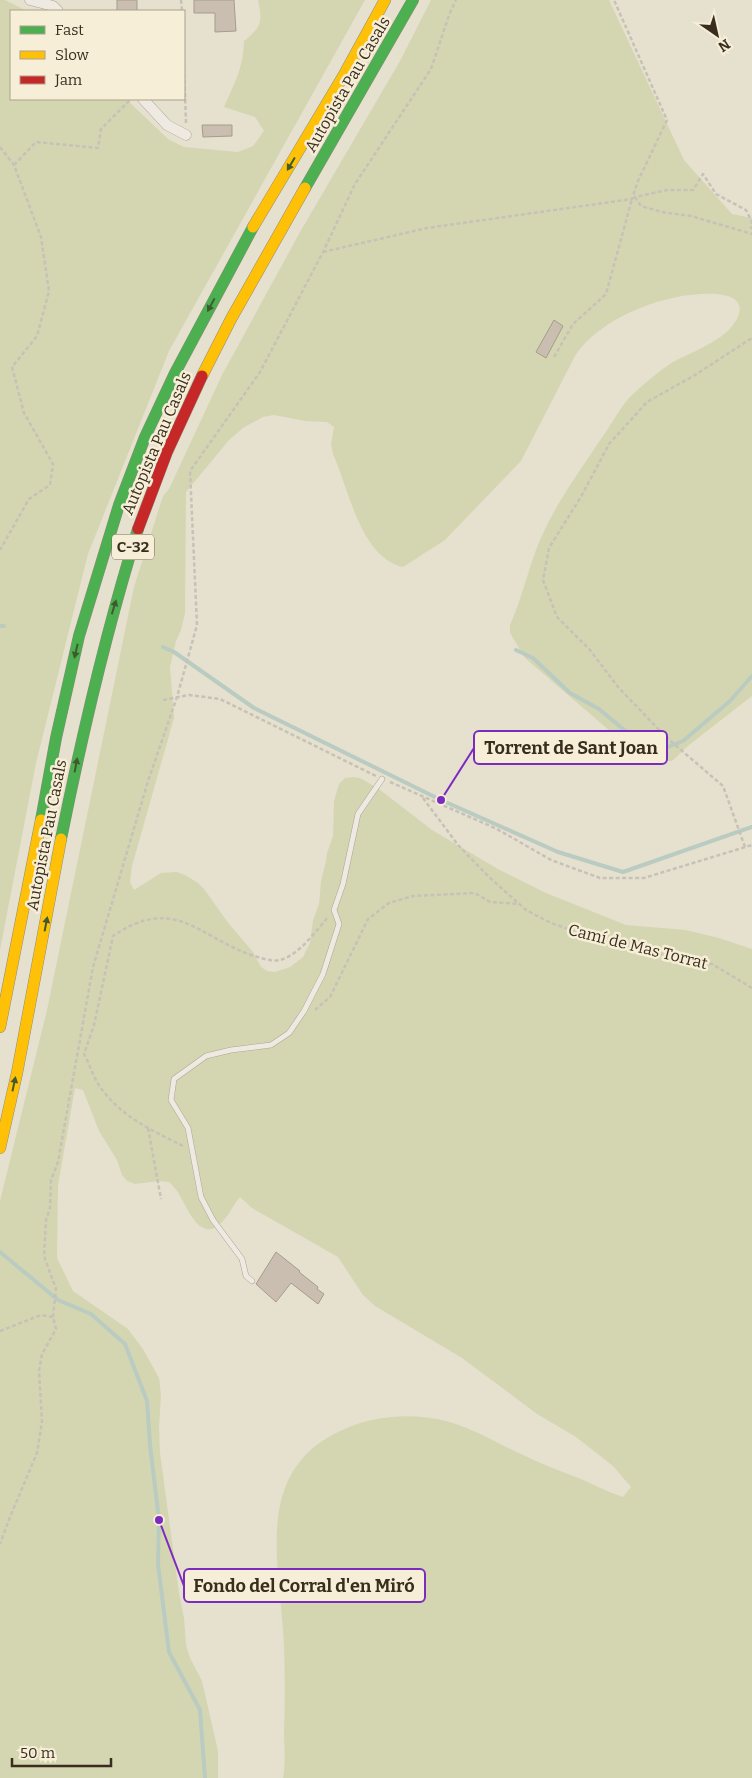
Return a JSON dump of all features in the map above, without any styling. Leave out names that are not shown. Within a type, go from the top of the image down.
[{"type":"highway","name":"Autopista Pau Casals","points":[[0,1027],[60,718],[79,636],[119,506],[145,438],[175,373],[239,251],[345,73],[385,0]]},
{"type":"highway","name":"Autopista Pau Casals","points":[[0,1148],[23,1041],[81,743],[107,631],[141,521],[166,455],[206,367],[259,266],[371,77],[413,0]]},
{"type":"street","points":[[30,0],[53,6],[57,10]]},
{"type":"street","points":[[144,100],[167,125],[186,135]]},
{"type":"lane","points":[[252,1281],[246,1276],[242,1259],[213,1220],[201,1197],[188,1128],[171,1100],[174,1079],[206,1056],[230,1050],[271,1045],[289,1033],[304,1011],[323,974],[339,924],[334,910],[344,884],[358,814],[382,779]]},
{"type":"path","points":[[0,1544],[37,1453],[42,1422],[39,1371],[42,1354],[56,1330],[52,1317],[56,1288],[44,1256],[46,1220],[50,1208],[51,1180],[58,1162],[93,967],[148,781],[177,697],[197,625],[190,471],[260,372],[323,252],[355,184],[431,69],[456,0]]},
{"type":"path","points":[[554,357],[573,324],[606,294],[638,181],[667,120],[614,0]]},
{"type":"path","points":[[14,165],[36,142],[98,148],[101,129],[130,100]]},
{"type":"path","points":[[185,100],[186,135]]},
{"type":"path","points":[[0,147],[14,165],[41,237],[49,291],[37,336],[12,367],[24,413],[53,464],[50,485],[29,500],[0,550]]},
{"type":"path","points":[[323,252],[427,228],[634,198],[667,190],[693,190],[703,174],[716,194],[746,210],[752,222],[752,229]]},
{"type":"path","points":[[634,198],[641,206],[662,212],[691,216],[752,234]]},
{"type":"path","points":[[744,847],[723,786],[667,738],[618,687],[590,650],[556,617],[543,580],[549,548],[582,495],[609,444],[647,402],[696,375],[752,338]]},
{"type":"path","points":[[163,700],[190,694],[220,699],[382,779],[497,829],[551,860],[600,878],[644,878],[752,845]]},
{"type":"path","name":"Camí de Mas Torrat","points":[[422,796],[458,845],[489,877],[526,910],[551,923],[595,938],[653,953],[712,964],[752,988]]},
{"type":"path","points":[[310,1015],[330,997],[368,919],[389,904],[413,896],[476,893],[490,902],[520,904]]},
{"type":"path","points":[[193,1152],[148,1128],[118,1108],[97,1082],[84,1054],[94,1025],[113,936],[128,925],[160,917],[184,921],[240,951],[263,959],[280,960],[302,947],[334,910]]},
{"type":"path","points":[[148,1128],[161,1198]]},
{"type":"path","points":[[0,1331],[41,1315],[52,1317]]},
{"type":"green space","points":[[0,0],[5,0],[25,10],[10,10],[10,100],[127,100],[168,139],[184,147],[238,152],[253,146],[264,131],[255,117],[224,107],[240,68],[244,41],[254,32],[259,24],[258,0],[365,0],[169,351],[88,554],[36,763],[0,950]]},
{"type":"green space","points":[[431,0],[609,0],[684,160],[732,214],[752,218],[752,696],[689,745],[672,761],[654,762],[631,749],[525,658],[510,633],[510,625],[535,552],[551,517],[580,470],[629,398],[673,362],[720,337],[735,323],[740,307],[733,298],[720,294],[706,294],[666,299],[630,312],[598,331],[575,356],[521,461],[445,540],[403,567],[388,561],[376,550],[358,520],[333,454],[331,445],[334,427],[327,422],[305,421],[274,415],[263,417],[243,428],[229,440],[186,492],[185,613],[170,667],[174,718],[132,866],[130,882],[134,890],[161,873],[177,872],[185,875],[204,889],[229,924],[253,952],[261,967],[267,971],[275,972],[290,967],[303,957],[310,943],[313,920],[319,904],[321,881],[327,853],[333,836],[334,801],[339,784],[345,778],[353,777],[360,778],[379,789],[432,830],[498,869],[546,893],[626,925],[686,930],[752,949],[752,1778],[283,1778],[285,1761],[285,1668],[277,1552],[278,1522],[283,1493],[295,1468],[316,1446],[347,1428],[371,1420],[409,1416],[434,1418],[465,1427],[534,1460],[623,1497],[631,1487],[613,1466],[576,1437],[537,1414],[462,1358],[375,1306],[363,1295],[338,1257],[252,1208],[240,1197],[219,1225],[212,1229],[205,1229],[194,1220],[178,1192],[169,1182],[159,1181],[135,1184],[127,1181],[122,1175],[117,1160],[99,1131],[83,1090],[75,1088],[58,1185],[57,1258],[73,1291],[128,1329],[143,1349],[159,1378],[161,1395],[160,1453],[184,1618],[186,1645],[190,1658],[202,1681],[218,1751],[218,1778],[0,1778],[0,1201],[47,1010],[134,587],[163,496],[169,489],[222,375],[300,232],[400,61]]},
{"type":"building","points":[[117,0],[137,0],[137,10],[117,10]]},
{"type":"building","points":[[194,0],[234,0],[236,31],[215,32],[215,13],[194,13]]},
{"type":"building","points":[[202,125],[232,125],[232,136],[203,137]]},
{"type":"building","points":[[554,320],[563,326],[546,358],[536,352]]},
{"type":"building","points":[[276,1252],[300,1271],[324,1294],[318,1304],[291,1283],[276,1302],[256,1284]]},
{"type":"waterway","points":[[163,647],[174,652],[254,708],[441,800],[558,852],[623,872],[752,827]]},
{"type":"waterway","points":[[516,650],[533,658],[570,693],[599,709],[652,753],[683,741],[730,701],[752,676]]},
{"type":"waterway","points":[[0,1252],[58,1300],[91,1314],[125,1344],[147,1401],[159,1520],[158,1564],[169,1652],[200,1710],[205,1778]]},
{"type":"traffic: fast","points":[[305,188],[413,0]]},
{"type":"traffic: fast","points":[[41,820],[56,738],[79,636],[119,505],[145,437],[175,373],[253,227]]},
{"type":"traffic: fast","points":[[61,839],[95,683],[138,529]]},
{"type":"traffic: slow","points":[[253,227],[345,73],[385,0]]},
{"type":"traffic: slow","points":[[202,376],[231,319],[305,188]]},
{"type":"traffic: slow","points":[[0,1027],[41,820]]},
{"type":"traffic: slow","points":[[0,1148],[17,1073],[61,839]]},
{"type":"traffic: jam","points":[[138,529],[167,452],[202,376]]},
{"type":"place","name":"Torrent de Sant Joan","points":[[441,800]]},
{"type":"place","name":"Fondo del Corral d'en Miró","points":[[159,1520]]}]
